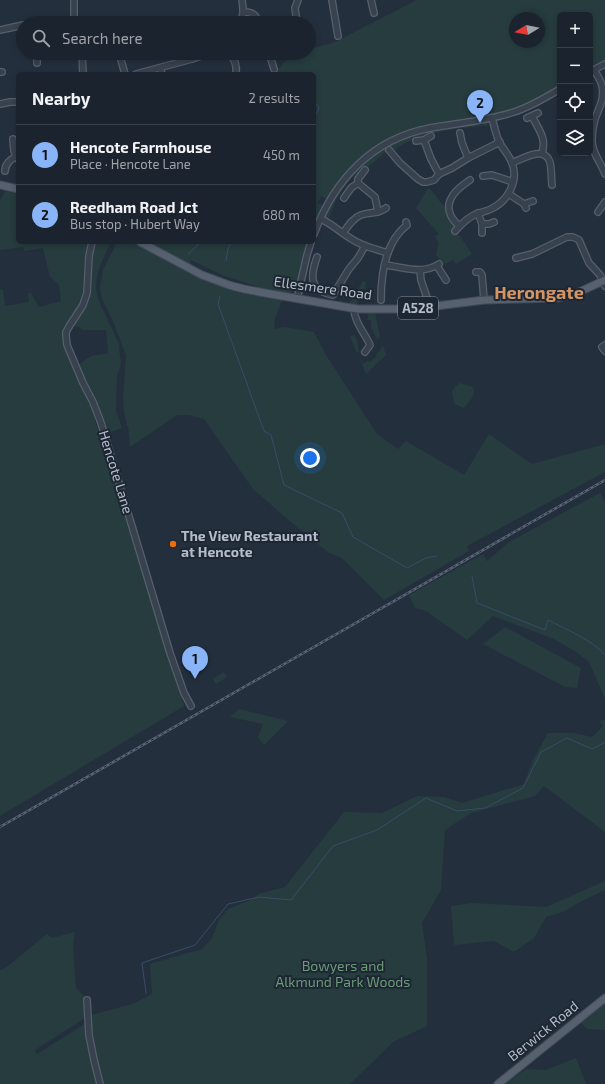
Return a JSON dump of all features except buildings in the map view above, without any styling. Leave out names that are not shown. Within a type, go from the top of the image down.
[{"type":"main road","points":[[0,185],[16,189]]},
{"type":"main road","name":"Ellesmere Road","points":[[144,244],[202,275],[244,289],[354,308],[412,309],[484,300],[557,298],[575,294],[604,282]]},
{"type":"main road","name":"Berwick Road","points":[[498,1084],[605,998]]},
{"type":"street","points":[[74,0],[74,16]]},
{"type":"street","points":[[242,0],[244,12],[243,16]]},
{"type":"street","points":[[296,16],[295,8],[298,0]]},
{"type":"street","points":[[332,0],[338,36]]},
{"type":"street","points":[[371,0],[374,13]]},
{"type":"street","points":[[244,12],[252,12],[256,16]]},
{"type":"street","points":[[0,30],[16,27]]},
{"type":"street","points":[[82,60],[83,72]]},
{"type":"street","points":[[121,60],[124,72]]},
{"type":"street","points":[[161,71],[184,60]]},
{"type":"street","points":[[234,60],[236,63],[236,72]]},
{"type":"street","points":[[272,60],[275,66]]},
{"type":"street","points":[[593,70],[605,64]]},
{"type":"street","points":[[593,72],[602,86],[603,95],[601,104],[593,117]]},
{"type":"street","points":[[316,230],[329,202],[342,182],[358,164],[381,146],[403,135],[417,131],[492,118],[514,112],[532,105],[557,91]]},
{"type":"street","points":[[0,104],[16,102]]},
{"type":"street","points":[[532,115],[544,140],[542,153]]},
{"type":"street","points":[[455,231],[470,216],[487,211],[496,207],[502,202],[509,194],[513,182],[514,173],[512,163],[500,142],[492,118]]},
{"type":"street","points":[[460,133],[468,158]]},
{"type":"street","points":[[416,141],[424,140],[431,136]]},
{"type":"street","points":[[424,140],[431,159],[439,174]]},
{"type":"street","points":[[390,150],[400,163],[423,182],[427,182],[432,181],[439,174],[500,142]]},
{"type":"street","points":[[14,143],[14,152],[16,156]]},
{"type":"street","points":[[593,151],[597,160],[604,166],[605,174]]},
{"type":"street","points":[[512,163],[542,153]]},
{"type":"street","points":[[542,153],[549,160],[552,185]]},
{"type":"street","points":[[3,168],[11,159],[16,158]]},
{"type":"street","points":[[344,198],[351,188],[358,183],[358,179],[365,170]]},
{"type":"street","points":[[486,174],[513,182]]},
{"type":"street","points":[[459,226],[450,215],[449,204],[456,190],[467,180]]},
{"type":"street","points":[[358,183],[375,197],[378,212]]},
{"type":"street","points":[[509,194],[525,206],[533,201]]},
{"type":"street","points":[[598,210],[605,202]]},
{"type":"street","points":[[342,233],[359,216],[378,212],[386,208]]},
{"type":"street","points":[[478,213],[482,224],[482,233]]},
{"type":"street","points":[[321,219],[349,238],[365,246],[388,253]]},
{"type":"street","points":[[381,299],[382,280],[388,253],[397,236],[407,225],[406,222]]},
{"type":"street","points":[[482,224],[494,222]]},
{"type":"street","points":[[516,258],[532,254],[567,237],[576,238],[579,240],[589,263],[604,282]]},
{"type":"street","name":"Hencote Lane","points":[[92,244],[89,256],[87,292],[83,305],[66,332],[67,345],[102,423],[170,653],[184,693],[191,706]]},
{"type":"street","points":[[297,299],[310,244]]},
{"type":"street","points":[[317,257],[312,274],[314,283],[317,289],[336,296],[349,269],[365,246]]},
{"type":"street","points":[[385,265],[420,270],[438,265],[446,280]]},
{"type":"street","points":[[480,265],[481,271],[478,272],[482,275],[484,300]]},
{"type":"street","points":[[420,270],[425,297]]},
{"type":"street","points":[[354,308],[356,318],[373,344],[365,352]]},
{"type":"street","points":[[87,1000],[89,1035],[100,1084]]},
{"type":"green space","points":[[417,0],[605,0],[605,61],[593,67],[593,12],[557,12],[557,87],[528,103],[503,113],[424,126],[382,143],[351,167],[328,200],[321,196],[318,203],[324,206],[316,224],[316,72],[276,72],[287,60],[316,60],[316,47],[333,43]]},
{"type":"green space","points":[[474,123],[478,125],[487,123],[491,125],[452,129],[415,139],[393,151],[391,147],[373,163],[352,177],[337,198],[328,220],[325,217],[339,188],[355,170],[383,148],[421,132]]},
{"type":"green space","points":[[428,188],[446,207],[448,215],[454,226],[453,232],[460,236],[472,254],[456,264],[453,260],[445,264],[436,255],[439,244],[435,236],[439,234],[416,208]]},
{"type":"green space","points":[[5,191],[16,194],[16,244],[88,244],[86,291],[82,304],[63,335],[65,348],[88,399],[136,548],[184,706],[0,816],[0,289],[3,290],[5,306],[29,302],[28,293],[31,293],[39,307],[61,301],[59,285],[50,277],[43,248],[24,251],[23,247],[0,250],[0,200]]},
{"type":"green space","points":[[94,244],[110,244],[99,268],[96,288],[99,302],[119,344],[121,363],[117,377],[116,411],[122,428],[108,433],[105,422],[78,365],[91,356],[108,353],[106,330],[82,330],[79,327],[71,325],[82,312]]},
{"type":"green space","points":[[116,244],[135,244],[190,273],[227,288],[282,300],[275,319],[274,329],[284,327],[314,332],[326,355],[377,434],[398,449],[406,441],[464,475],[489,434],[532,464],[605,444],[605,472],[467,546],[469,551],[384,600],[342,558],[329,553],[253,489],[204,419],[189,415],[177,415],[130,447],[123,400],[126,355],[113,321],[102,299],[100,288],[103,270]]},
{"type":"green space","points":[[149,244],[308,244],[296,287],[294,291],[290,293],[275,292],[224,276],[191,260],[189,266]]},
{"type":"green space","points":[[363,281],[366,282],[365,289],[360,289],[358,296],[355,296],[355,299],[358,299],[357,307],[348,305]]},
{"type":"green space","points":[[368,312],[375,312],[380,337],[375,341],[377,338],[373,332],[374,331],[372,329],[371,330],[371,320],[366,320],[368,319]]},
{"type":"green space","points":[[354,335],[358,341],[359,352],[357,353],[350,337]]},
{"type":"green space","points":[[383,346],[386,355],[366,374],[360,359],[363,364],[368,361],[370,362],[375,358],[377,355],[376,354],[382,349],[381,347]]},
{"type":"green space","points":[[460,383],[473,387],[474,390],[472,398],[464,408],[454,404],[452,390]]},
{"type":"green space","points":[[600,493],[605,502],[605,699],[589,662],[576,652],[554,639],[493,616],[467,640],[426,611],[415,608],[409,595],[483,554],[487,561],[509,542]]},
{"type":"green space","points":[[505,627],[581,668],[577,688],[565,687],[483,644]]},
{"type":"green space","points":[[224,672],[227,677],[216,684],[213,679]]},
{"type":"green space","points":[[239,709],[288,721],[264,745],[258,737],[263,724],[230,717]]},
{"type":"green space","name":"Bowyers and Alkmund Park Woods","points":[[605,720],[605,832],[544,786],[535,796],[471,813],[445,830],[441,890],[422,923],[427,958],[427,1026],[393,1042],[350,1084],[104,1084],[98,1065],[90,1015],[133,1004],[152,994],[150,964],[202,949],[212,938],[219,920],[228,909],[253,899],[258,894],[285,887],[344,812],[382,813],[417,796],[444,797],[462,803],[524,784],[533,760],[548,733],[574,733],[592,737],[603,726],[599,721]]},
{"type":"green space","points":[[605,881],[605,890],[565,911],[546,917],[534,938],[514,952],[494,941],[454,945],[451,906],[471,903],[546,907]]},
{"type":"green space","points":[[75,932],[73,944],[76,988],[84,996],[85,1018],[35,1050],[37,1054],[86,1023],[92,1062],[98,1084],[0,1084],[0,970],[7,967],[47,934],[52,938]]},
{"type":"green space","points":[[605,1002],[605,1030],[587,1029],[580,1022]]},
{"type":"green space","points":[[576,1058],[586,1084],[505,1084],[526,1069],[546,1070]]},
{"type":"waterway","points":[[316,104],[319,107],[316,114]]},
{"type":"waterway","points":[[188,254],[198,244]]},
{"type":"waterway","points":[[226,261],[230,244]]},
{"type":"waterway","points":[[220,296],[218,304],[264,431],[271,435],[284,485],[342,513],[353,537],[407,568],[426,558],[437,556]]},
{"type":"waterway","points":[[472,576],[477,603],[545,630],[548,620],[593,644],[605,655]]},
{"type":"waterway","points":[[146,993],[142,963],[195,945],[228,904],[259,897],[291,900],[333,846],[377,830],[426,798],[457,811],[485,808],[523,788],[541,752],[567,738],[592,749],[605,742]]},
{"type":"railway","points":[[0,827],[605,480]]},
{"type":"place","name":"Reedham Road Jct","points":[[480,123]]},
{"type":"place","name":"The View Restaurant at Hencote","points":[[173,544]]},
{"type":"place","name":"Hencote Farmhouse","points":[[195,679]]},
{"type":"district","name":"Herongate","points":[[539,293]]}]
